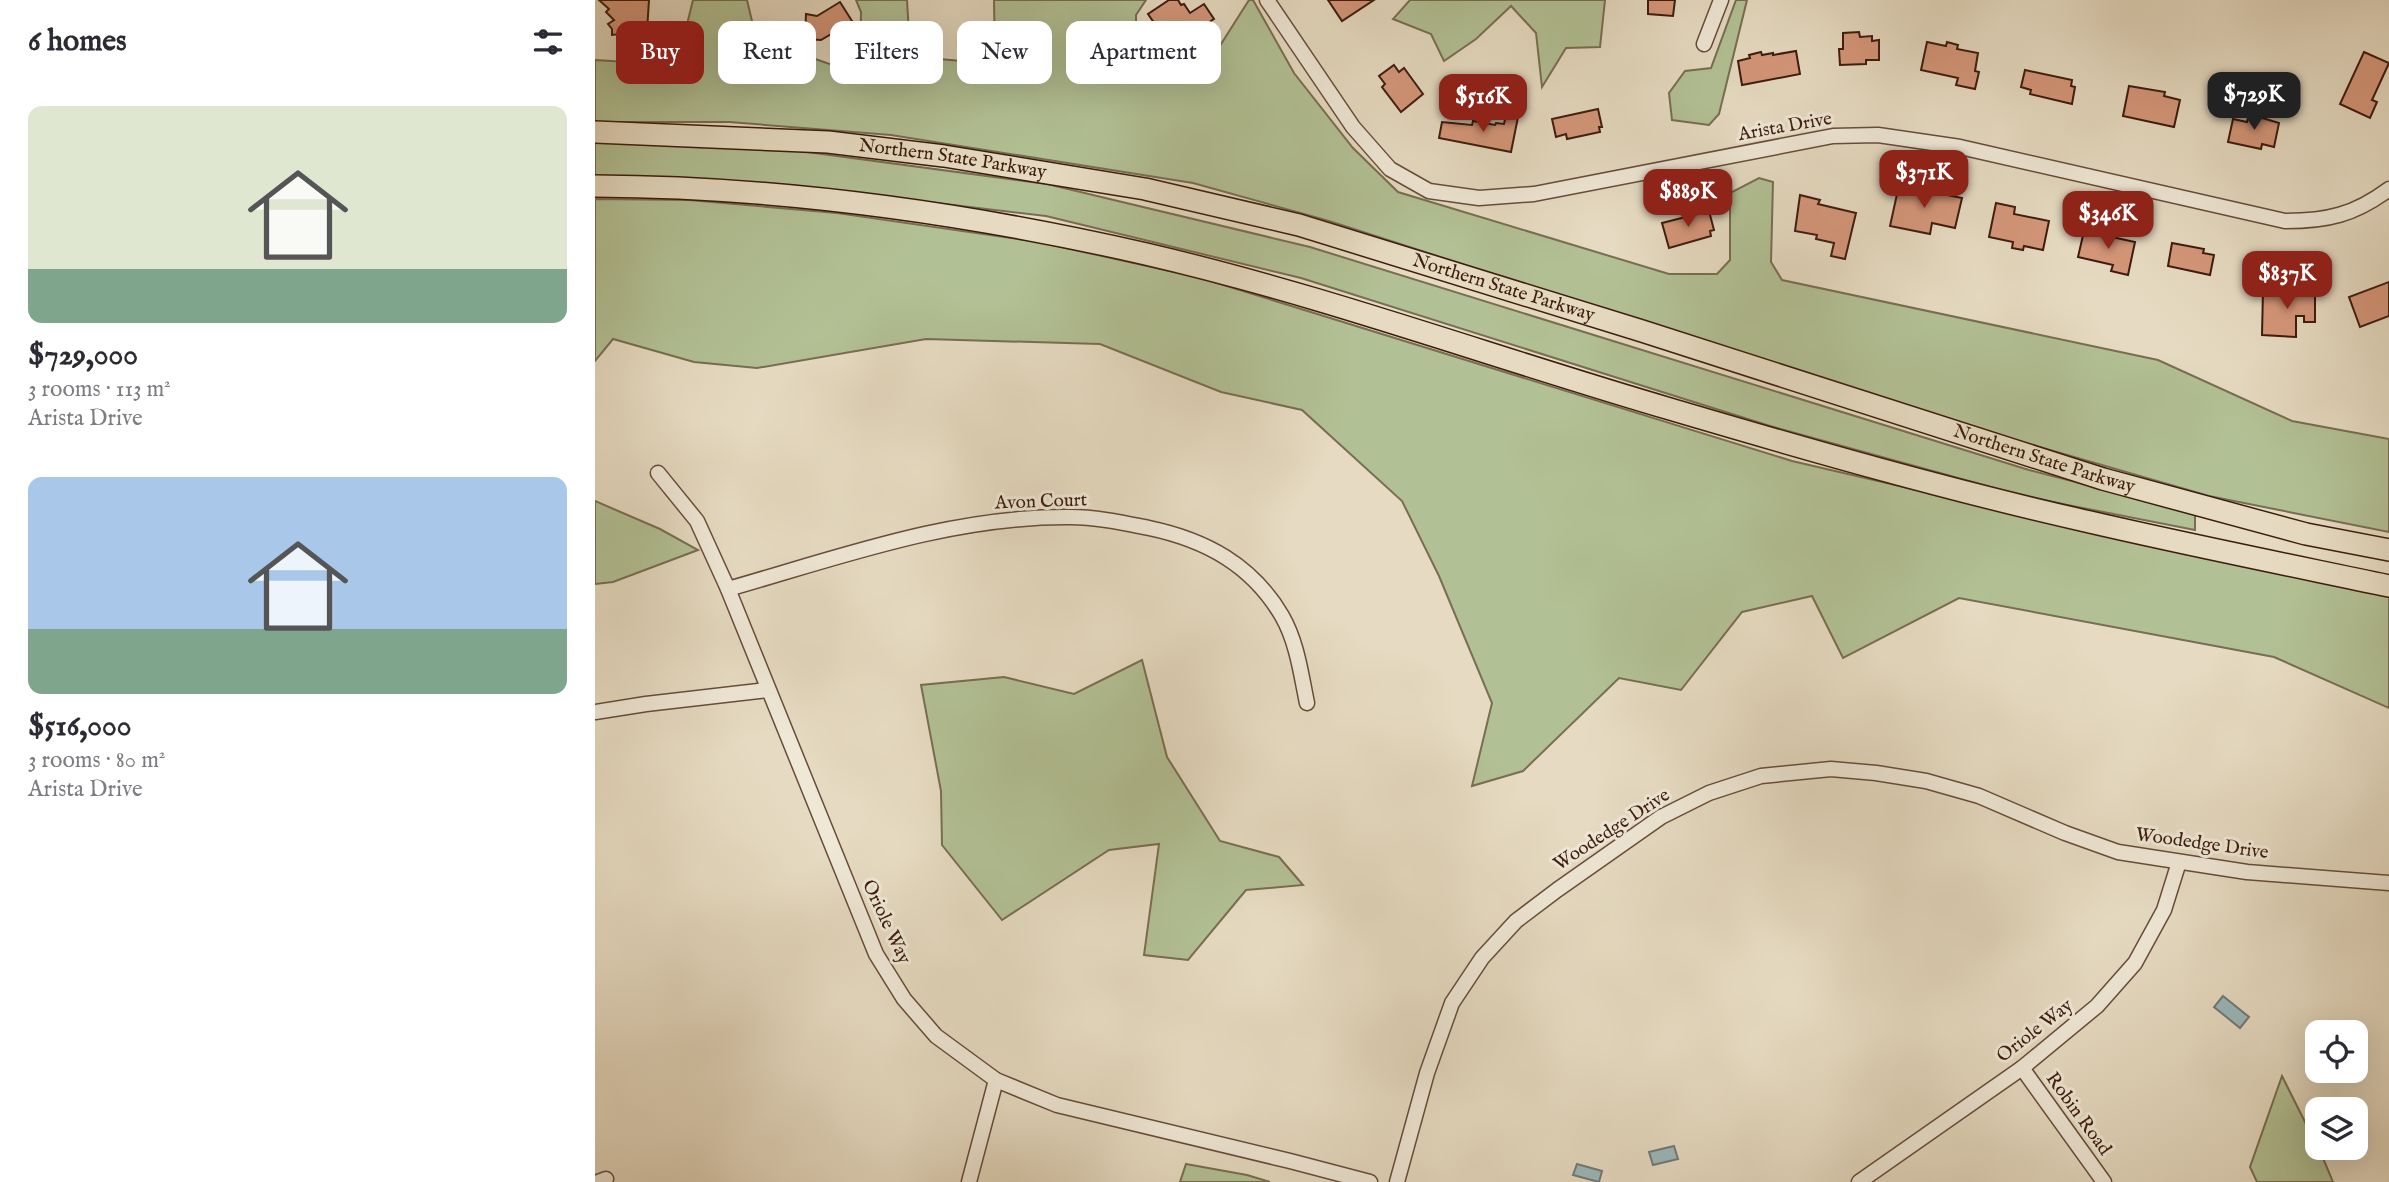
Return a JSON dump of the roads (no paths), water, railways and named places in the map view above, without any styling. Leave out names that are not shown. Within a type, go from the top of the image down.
[{"type":"highway","name":"Northern State Parkway","points":[[595,132],[712,135],[841,143],[944,156],[1171,195],[1300,225],[2103,479],[2307,534],[2389,550]]},
{"type":"highway","points":[[595,186],[652,187],[827,200],[999,224],[1147,254],[1291,292],[1652,404],[1873,468],[2090,522],[2389,586]]},
{"type":"street","name":"Arista Drive","points":[[1267,0],[1353,127],[1390,169],[1429,191],[1479,198],[1534,194],[1833,136],[1878,135],[1960,147],[2285,221],[2313,221],[2345,215],[2389,189]]},
{"type":"street","points":[[1704,44],[1721,0]]},
{"type":"street","name":"Oriole Way","points":[[658,472],[697,522],[728,589],[876,954],[904,999],[936,1036],[996,1080],[1057,1105],[1290,1160],[1370,1182]]},
{"type":"street","name":"Avon Court","points":[[728,589],[872,545],[950,528],[1035,518],[1073,517],[1122,522],[1173,533],[1219,552],[1255,579],[1283,617],[1296,648],[1307,703]]},
{"type":"street","points":[[595,712],[767,690]]},
{"type":"street","name":"Woodedge Drive","points":[[1397,1182],[1427,1073],[1452,1003],[1482,958],[1516,921],[1661,817],[1709,793],[1761,776],[1831,769],[1926,781],[1979,796],[2065,833],[2118,852],[2247,872],[2389,883]]},
{"type":"street","name":"Oriole Way","points":[[1859,1182],[2022,1068],[2097,1006],[2135,963],[2164,911],[2179,862]]},
{"type":"street","name":"Robin Road","points":[[2022,1068],[2103,1182]]},
{"type":"street","points":[[969,1182],[996,1080]]},
{"type":"water","points":[[2223,996],[2249,1017],[2240,1028],[2214,1007]]},
{"type":"water","points":[[1674,1146],[1678,1159],[1653,1165],[1649,1152]]},
{"type":"water","points":[[1577,1164],[1602,1171],[1599,1182],[1573,1175]]}]
